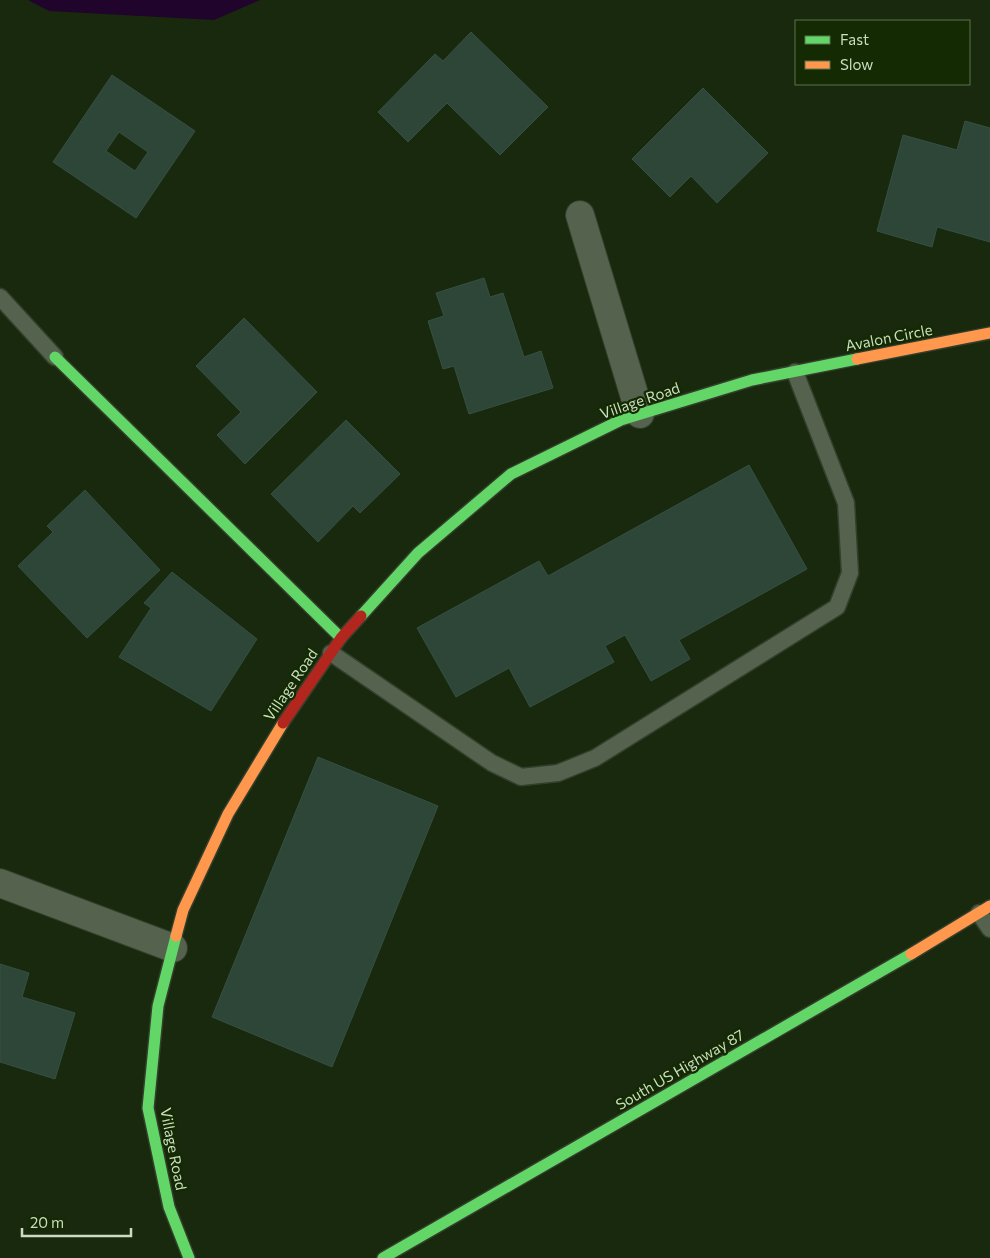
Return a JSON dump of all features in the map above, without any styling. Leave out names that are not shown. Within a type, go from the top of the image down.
[{"type":"street","points":[[580,215],[640,414]]},
{"type":"street","name":"Avalon Circle","points":[[795,372],[990,333]]},
{"type":"street","points":[[55,357],[341,638]]},
{"type":"street","name":"Village Road","points":[[189,1258],[169,1207],[148,1108],[158,1006],[183,910],[228,814],[277,731],[341,638],[418,553],[511,474],[621,420],[752,380],[795,372]]},
{"type":"street","points":[[0,883],[173,948]]},
{"type":"street","name":"South US Highway 87","points":[[383,1258],[874,976],[984,910]]},
{"type":"lane","points":[[0,297],[55,357]]},
{"type":"lane","points":[[331,653],[492,763],[521,776],[558,773],[596,758],[837,607],[850,573],[846,503],[795,372]]},
{"type":"lane","points":[[984,910],[990,929]]},
{"type":"shaded area","points":[[28,0],[260,0],[214,20],[49,11]]},
{"type":"building","points":[[471,32],[548,107],[500,155],[447,103],[408,142],[378,112],[435,54],[443,61]]},
{"type":"building","points":[[112,75],[195,131],[136,218],[53,162]],"holes":[[[119,132],[148,152],[135,171],[106,151]]]},
{"type":"building","points":[[703,88],[768,153],[717,203],[691,176],[670,197],[632,159]]},
{"type":"building","points":[[965,121],[990,128],[990,242],[937,227],[932,247],[877,231],[903,135],[957,150]]},
{"type":"building","points":[[484,278],[490,297],[503,293],[524,357],[541,351],[553,388],[469,414],[454,366],[443,369],[428,321],[444,316],[436,293]]},
{"type":"building","points":[[244,318],[317,392],[245,464],[217,435],[241,412],[196,366]]},
{"type":"building","points":[[346,420],[400,474],[360,513],[353,506],[318,542],[271,494]]},
{"type":"building","points":[[749,465],[807,569],[679,640],[690,659],[651,681],[625,635],[605,646],[614,662],[530,707],[509,668],[456,697],[417,628],[539,561],[548,576]]},
{"type":"building","points":[[85,490],[160,570],[87,638],[18,566],[53,532],[47,526]]},
{"type":"building","points":[[172,572],[257,639],[211,711],[119,657],[151,608],[144,603]]},
{"type":"building","points":[[318,757],[438,806],[332,1067],[212,1017]]},
{"type":"building","points":[[0,964],[29,973],[22,997],[75,1013],[55,1079],[0,1062]]},
{"type":"traffic: fast","points":[[55,357],[341,638]]},
{"type":"traffic: fast","points":[[361,616],[418,553],[511,474],[621,420],[752,380],[857,359]]},
{"type":"traffic: fast","points":[[176,936],[158,1006],[148,1108],[169,1207],[189,1258]]},
{"type":"traffic: fast","points":[[383,1258],[911,954]]},
{"type":"traffic: slow","points":[[857,359],[990,333]]},
{"type":"traffic: slow","points":[[176,936],[183,910],[228,814],[283,723]]},
{"type":"traffic: slow","points":[[911,954],[990,906]]},
{"type":"traffic: jam","points":[[283,723],[341,638],[361,616]]}]
